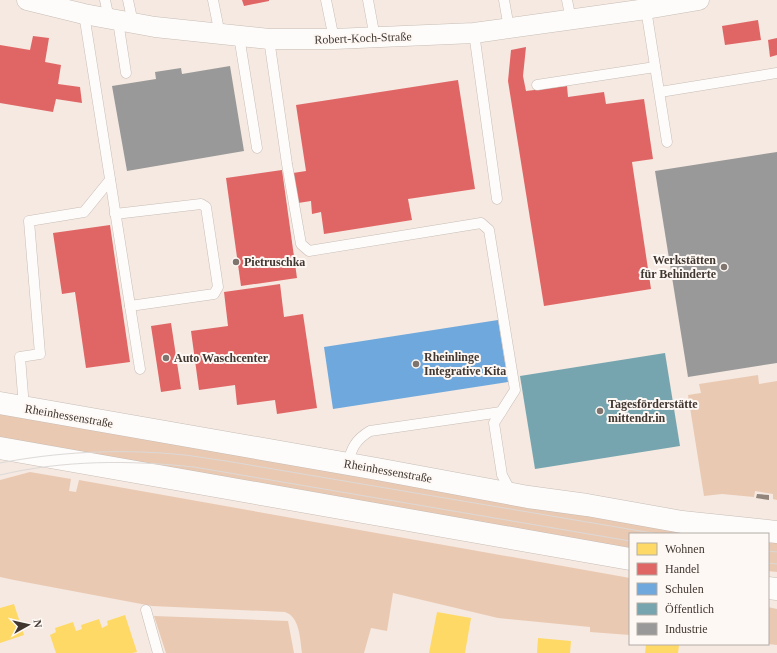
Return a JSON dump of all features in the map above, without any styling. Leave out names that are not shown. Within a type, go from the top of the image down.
[{"type":"main road","name":"Rheinhessenstraße","points":[[0,403],[347,464],[512,495],[587,505],[682,522],[777,532]]},
{"type":"main road","points":[[0,448],[629,559]]},
{"type":"street","name":"Robert-Koch-Straße","points":[[27,0],[84,14],[116,16],[155,28],[269,39],[334,40],[474,33],[700,0]]},
{"type":"lane","points":[[126,73],[116,16],[128,0]]},
{"type":"lane","points":[[213,0],[229,36],[257,148]]},
{"type":"lane","points":[[326,0],[334,40]]},
{"type":"lane","points":[[368,0],[375,38]]},
{"type":"lane","points":[[504,0],[509,28]]},
{"type":"lane","points":[[567,0],[571,20]]},
{"type":"lane","points":[[646,9],[667,142]]},
{"type":"lane","points":[[84,14],[140,370]]},
{"type":"lane","points":[[474,33],[497,199]]},
{"type":"lane","points":[[269,39],[287,164],[301,244],[309,251],[481,223],[489,230],[515,390],[494,423],[502,475],[512,495]]},
{"type":"lane","points":[[537,85],[655,67]]},
{"type":"lane","points":[[660,92],[777,73]]},
{"type":"lane","points":[[24,408],[20,357],[40,354],[29,221],[84,212],[110,180]]},
{"type":"lane","points":[[115,214],[200,204],[206,207],[218,287],[214,294],[130,306]]},
{"type":"lane","points":[[347,464],[352,449],[360,438],[370,431],[501,412]]},
{"type":"lane","points":[[146,610],[158,653]]},
{"type":"shaded area","points":[[758,375],[759,384],[777,381],[777,500],[773,499],[773,494],[755,491],[754,497],[722,494],[704,496],[688,395],[701,393],[699,384]]},
{"type":"shaded area","points":[[0,414],[703,533],[629,533],[629,549],[0,438]]},
{"type":"shaded area","points":[[30,472],[71,479],[69,491],[76,492],[79,480],[629,578],[629,635],[590,632],[590,627],[498,618],[393,593],[387,631],[371,628],[364,653],[302,653],[300,635],[296,623],[290,615],[285,612],[152,606],[0,577],[0,480]]},
{"type":"shaded area","points":[[769,541],[777,542],[777,572],[769,571]]},
{"type":"shaded area","points":[[769,607],[777,609],[777,645],[769,644]]},
{"type":"shaded area","points":[[154,616],[288,621],[294,653],[166,653]]},
{"type":"building: Wohnen","points":[[14,604],[24,635],[0,643],[0,608]]},
{"type":"building: Wohnen","points":[[437,612],[471,618],[465,653],[429,653]]},
{"type":"building: Wohnen","points":[[125,615],[137,652],[56,653],[50,635],[56,632],[55,628],[73,622],[76,631],[82,629],[81,625],[99,619],[102,628],[108,625],[107,621]]},
{"type":"building: Wohnen","points":[[538,638],[571,641],[570,653],[537,653]]},
{"type":"building: Wohnen","points":[[646,645],[679,645],[678,653],[645,653]]},
{"type":"building: Handel","points":[[242,0],[269,0],[269,1],[244,6]]},
{"type":"building: Handel","points":[[758,20],[761,40],[725,45],[722,26]]},
{"type":"building: Handel","points":[[33,36],[49,38],[45,62],[61,65],[58,84],[80,87],[82,103],[56,99],[53,112],[0,103],[0,45],[30,50]]},
{"type":"building: Handel","points":[[777,38],[777,55],[770,57],[768,40]]},
{"type":"building: Handel","points":[[526,47],[523,76],[526,91],[567,86],[568,97],[604,92],[606,104],[644,99],[653,159],[632,162],[651,289],[544,306],[508,81],[511,50]]},
{"type":"building: Handel","points":[[458,80],[475,189],[408,199],[412,220],[324,234],[321,212],[312,214],[311,201],[298,203],[293,173],[306,171],[296,105]]},
{"type":"building: Handel","points":[[282,170],[297,278],[241,286],[226,178]]},
{"type":"building: Handel","points":[[110,225],[130,362],[86,368],[75,292],[62,294],[53,233]]},
{"type":"building: Handel","points":[[280,284],[284,317],[303,314],[317,408],[277,414],[275,400],[237,405],[235,385],[199,390],[191,331],[228,326],[224,292]]},
{"type":"building: Handel","name":"Auto Waschcenter","points":[[171,323],[181,389],[161,392],[151,326]]},
{"type":"building: Schulen","name":"Rheinlinge Integrative Kita","points":[[498,320],[508,382],[333,409],[324,347]]},
{"type":"building: Öffentlich","name":"Tagesförderstätte mittendr.in","points":[[665,353],[680,446],[535,469],[520,376]]},
{"type":"building: Industrie","points":[[230,66],[244,151],[127,171],[112,86],[156,79],[155,72],[181,68],[182,74]]},
{"type":"building: Industrie","name":"Werkstätten für Behinderte","points":[[777,152],[777,363],[688,377],[655,171]]},
{"type":"building: Sonstige","points":[[757,494],[769,495],[769,500],[756,498]]},
{"type":"tram line","points":[[0,463],[43,456],[87,452],[152,452],[180,455],[226,461],[652,533]]},
{"type":"tram line","points":[[0,475],[48,466],[72,464],[121,462],[194,467],[629,541]]},
{"type":"tram line","points":[[769,551],[777,552]]},
{"type":"tram line","points":[[769,563],[777,564]]},
{"type":"place","name":"Pietruschka","points":[[236,262]]},
{"type":"place","name":"Werkstätten für Behinderte","points":[[724,267]]},
{"type":"place","name":"Auto Waschcenter","points":[[166,358]]},
{"type":"place","name":"Rheinlinge Integrative Kita","points":[[416,364]]},
{"type":"place","name":"Tagesförderstätte mittendr.in","points":[[600,411]]}]
